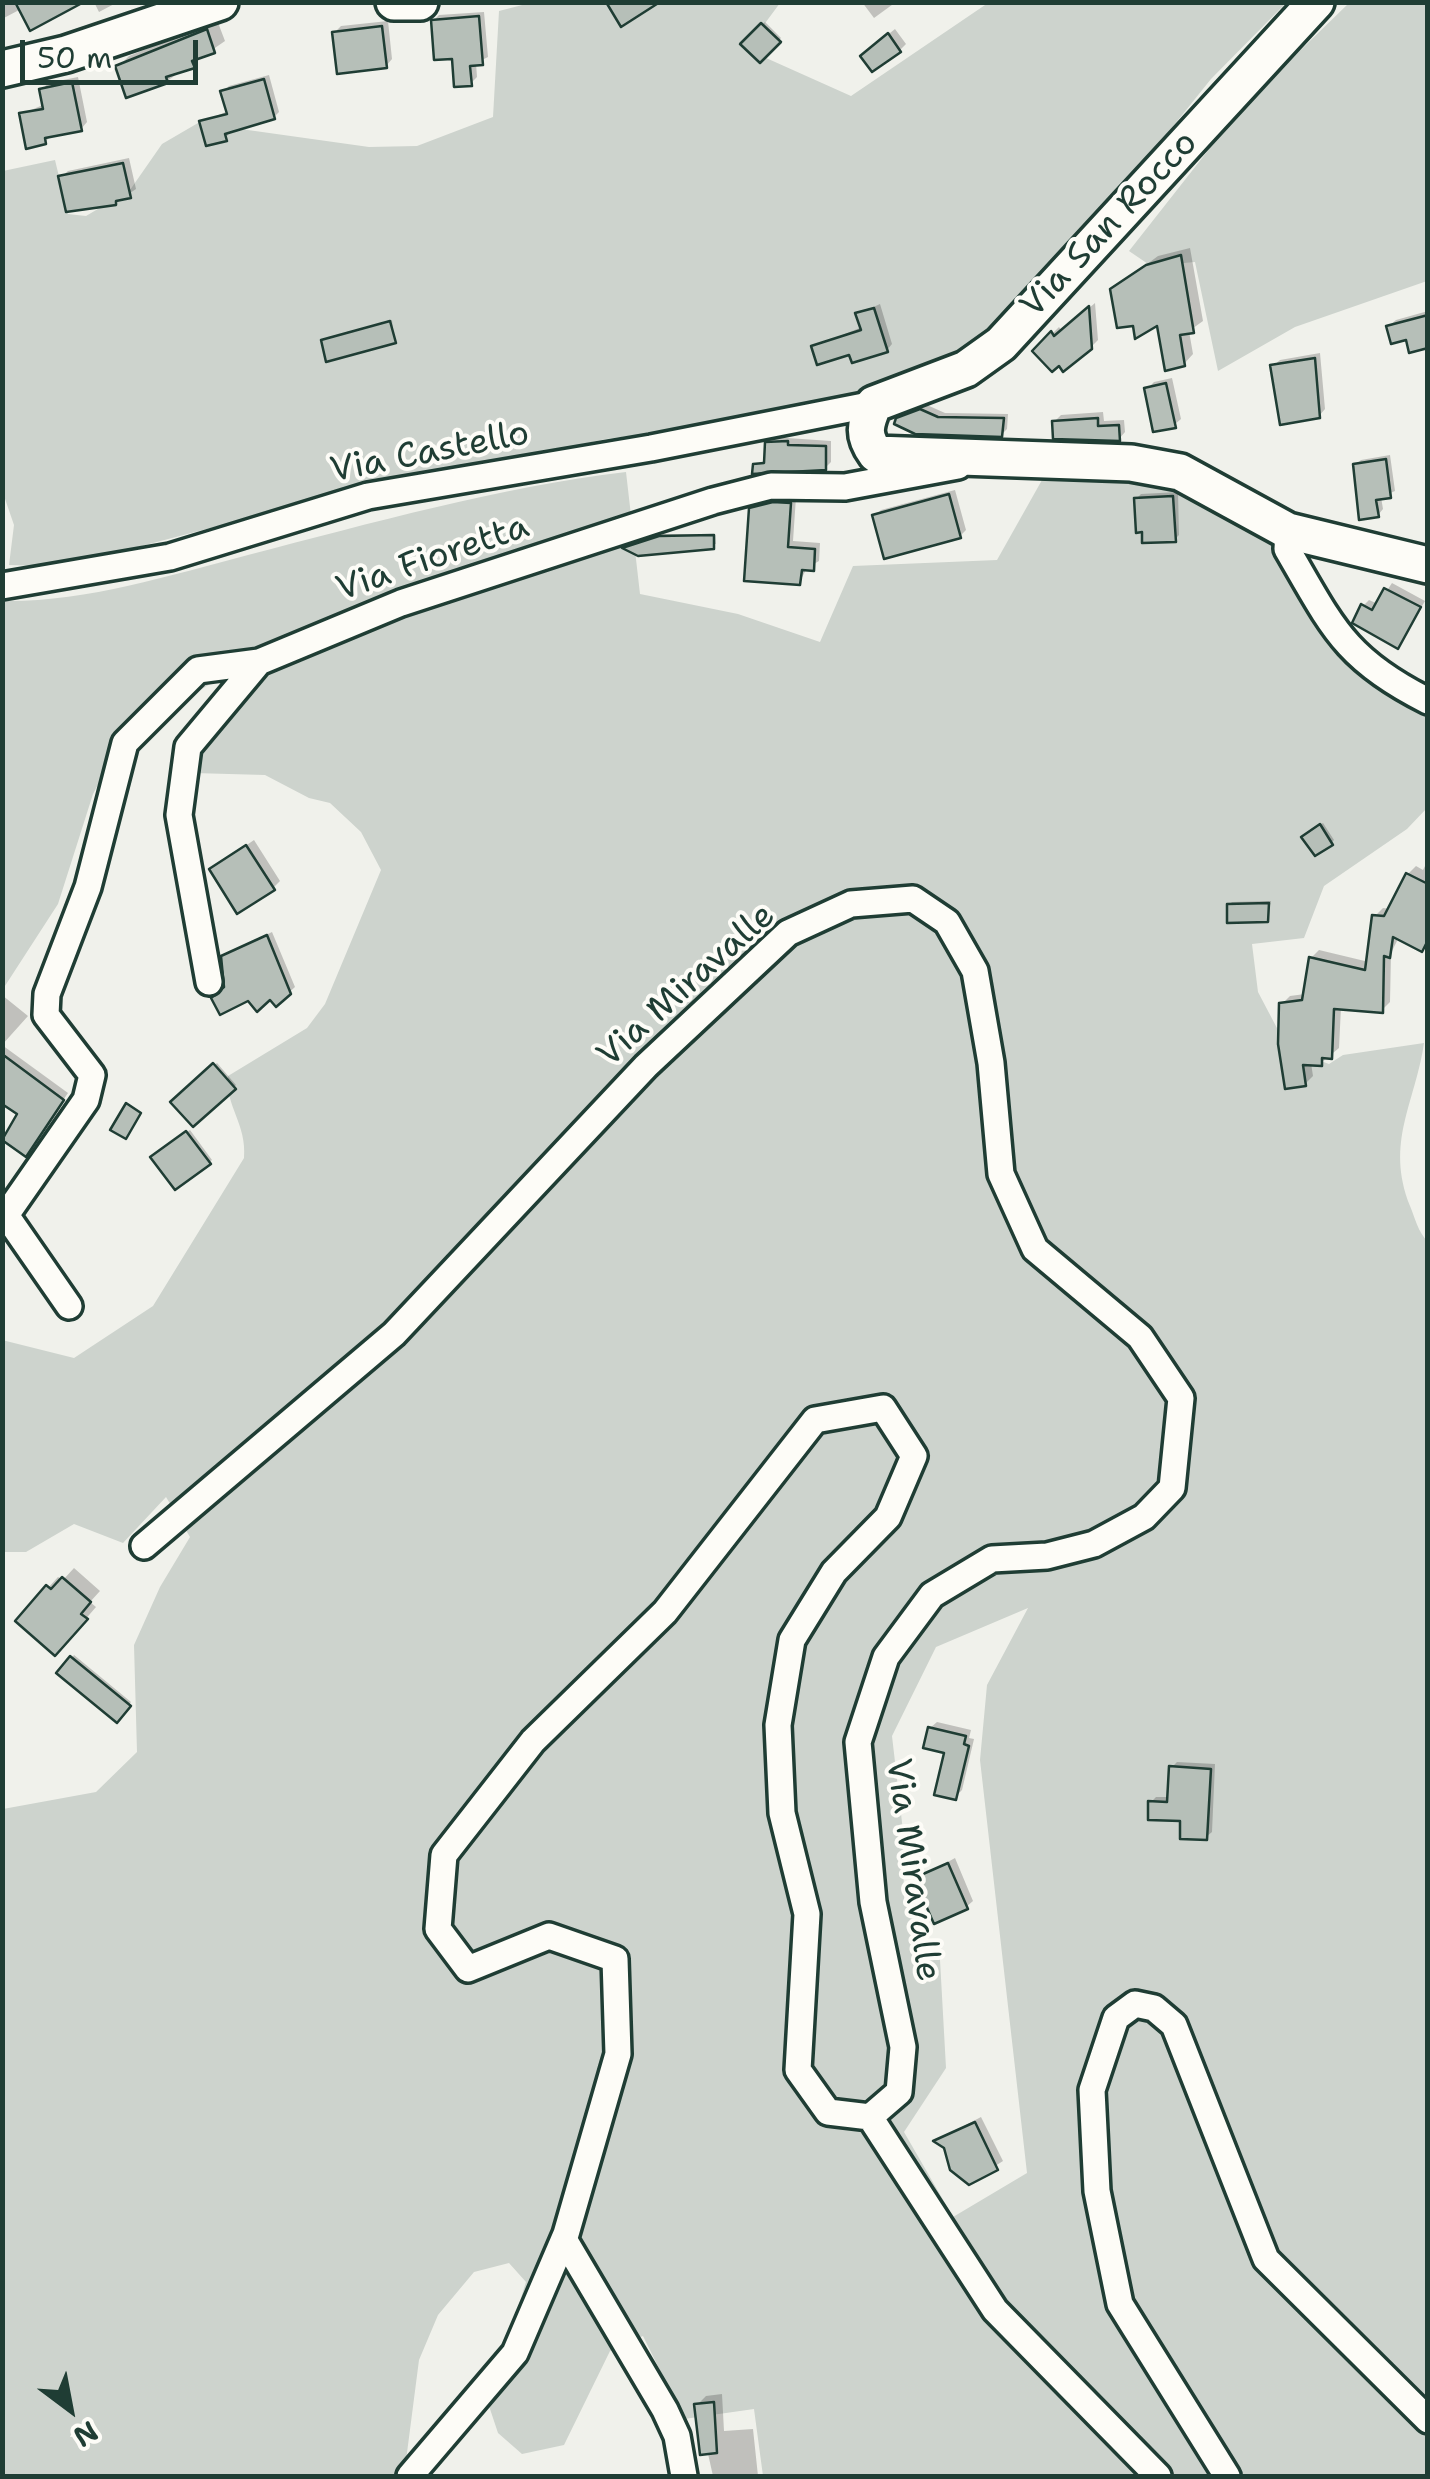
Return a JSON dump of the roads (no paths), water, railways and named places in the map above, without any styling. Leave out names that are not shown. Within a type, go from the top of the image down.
[{"type":"street","points":[[2,69],[66,54],[220,2]]},
{"type":"street","points":[[394,2],[420,2]]},
{"type":"street","name":"Via San Rocco","points":[[874,404],[966,369],[1001,344],[1316,2]]},
{"type":"street","points":[[874,404],[864,426],[867,442],[876,454],[1131,463],[1180,472],[1288,531],[1428,565]]},
{"type":"street","name":"Via Castello","points":[[2,586],[170,557],[368,496],[651,448],[874,404]]},
{"type":"street","name":"Via Fioretta","points":[[210,982],[179,815],[188,747],[259,662],[401,603],[713,501],[771,486],[845,487],[952,468],[972,459]]},
{"type":"street","points":[[1288,531],[1288,548],[1340,640],[1386,680],[1428,701]]},
{"type":"street","points":[[69,1306],[6,1214],[86,1100],[92,1074],[46,1015],[47,994],[88,886],[125,743],[198,670],[259,662]]},
{"type":"street","name":"Via Miravalle","points":[[144,1546],[394,1334],[646,1066],[788,933],[851,904],[913,899],[948,922],[975,971],[991,1063],[1001,1174],[1035,1250],[1140,1337],[1182,1398],[1172,1488],[1144,1517],[1094,1544],[1047,1556],[992,1559],[932,1595],[886,1657],[858,1742],[874,1902],[904,2047],[899,2092],[870,2118]]},
{"type":"street","points":[[410,2476],[515,2353],[564,2239],[618,2054],[615,1959],[549,1936],[468,1969],[438,1929],[444,1855],[533,1740],[665,1612],[815,1420],[882,1408],[914,1456],[888,1517],[834,1572],[792,1640],[778,1725],[782,1813],[807,1914],[798,2070],[828,2112],[870,2118],[995,2310],[1158,2476]]},
{"type":"street","points":[[1226,2476],[1120,2304],[1097,2191],[1092,2090],[1116,2018],[1136,2004],[1154,2008],[1174,2025],[1266,2259],[1428,2420]]},
{"type":"street","points":[[564,2239],[665,2410],[676,2436],[684,2476]]}]
